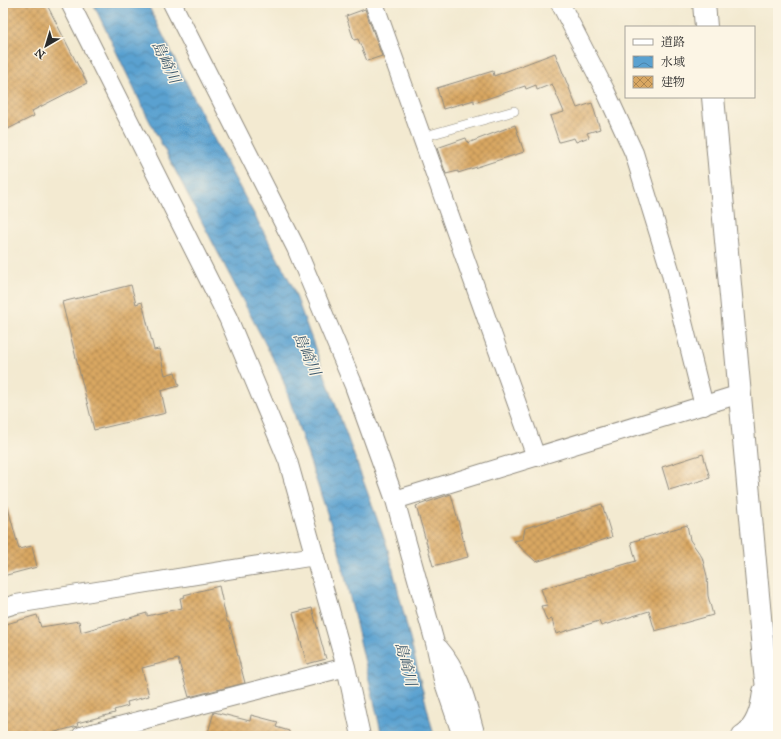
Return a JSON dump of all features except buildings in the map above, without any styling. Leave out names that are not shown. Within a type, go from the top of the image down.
[{"type":"street","points":[[70,3],[228,318],[288,461],[346,667],[361,736]]},
{"type":"street","points":[[172,3],[296,248],[354,386],[395,500],[434,643],[442,680],[462,736]]},
{"type":"street","points":[[374,3],[536,457]]},
{"type":"street","points":[[560,3],[605,90],[634,153],[670,270],[704,406]]},
{"type":"street","points":[[704,3],[706,26]]},
{"type":"street","points":[[713,98],[765,672],[773,736]]},
{"type":"street","points":[[395,500],[740,394]]},
{"type":"street","points":[[3,608],[24,603],[315,556]]},
{"type":"street","points":[[434,643],[449,659],[461,684],[476,736]]},
{"type":"street","points":[[81,736],[346,667]]},
{"type":"street","points":[[743,736],[751,731],[762,708],[765,672]]},
{"type":"lane","points":[[422,137],[514,111]]},
{"type":"water","name":"島崎川","points":[[93,3],[147,3],[218,147],[292,285],[387,546],[434,736],[382,736],[338,546],[281,374],[146,114]]}]
